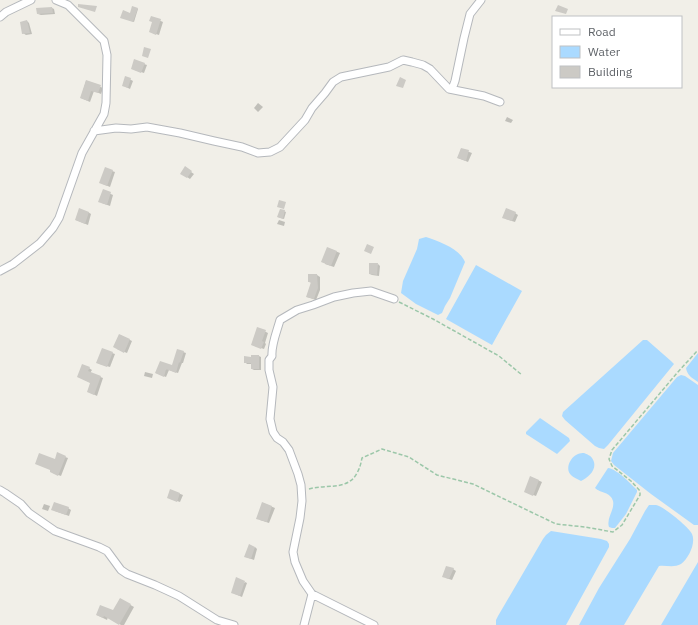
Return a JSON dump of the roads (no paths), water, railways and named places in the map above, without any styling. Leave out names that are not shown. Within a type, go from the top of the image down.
[{"type":"street","points":[[0,17],[6,12],[32,0]]},
{"type":"street","points":[[0,271],[13,264],[40,243],[53,228],[59,218],[82,153],[104,114],[106,103],[107,55],[104,41],[68,5],[56,0]]},
{"type":"street","points":[[452,89],[470,14],[481,0]]},
{"type":"street","points":[[94,131],[116,128],[131,129],[147,127],[242,147],[258,153],[270,152],[280,147],[305,120],[312,108],[333,82],[341,78],[388,67],[403,60],[423,65],[430,69],[449,89],[484,96],[500,102]]},
{"type":"street","points":[[374,625],[312,594],[298,571],[293,552],[300,518],[302,501],[301,491],[298,474],[289,450],[273,432],[270,419],[273,387],[269,370],[269,360],[272,356],[280,320],[296,310],[334,297],[353,293],[371,291],[394,299]]},
{"type":"street","points":[[0,490],[21,504],[29,513],[55,530],[106,551],[121,570],[127,574],[179,596],[218,620],[234,625]]},
{"type":"street","points":[[304,625],[312,594]]},
{"type":"water","points":[[426,237],[454,249],[465,262],[450,298],[442,313],[438,315],[416,304],[401,293],[403,281],[417,249],[419,239]]},
{"type":"water","points":[[476,265],[522,291],[492,345],[446,319]]},
{"type":"water","points":[[643,340],[647,340],[674,364],[608,445],[604,449],[599,448],[565,420],[562,416],[563,412]]},
{"type":"water","points":[[698,353],[698,382],[692,378],[686,368]]},
{"type":"water","points":[[681,375],[698,385],[698,525],[694,525],[651,494],[611,461],[613,453],[677,377]]},
{"type":"water","points":[[540,418],[569,438],[570,441],[557,454],[526,434],[526,432]]},
{"type":"water","points":[[584,453],[591,457],[594,462],[594,469],[590,475],[581,481],[573,477],[568,470],[568,467],[570,461],[575,456]]},
{"type":"water","points":[[608,468],[612,469],[627,480],[637,490],[626,514],[615,528],[609,527],[608,524],[613,508],[612,498],[608,494],[595,488]]},
{"type":"water","points":[[649,505],[656,505],[664,509],[690,531],[693,542],[689,554],[681,564],[673,566],[659,566],[624,625],[579,625],[599,588],[630,539]]},
{"type":"water","points":[[551,531],[601,539],[607,541],[609,544],[609,547],[566,625],[496,625],[498,616],[543,539]]},
{"type":"water","points":[[698,562],[698,625],[661,625]]}]
